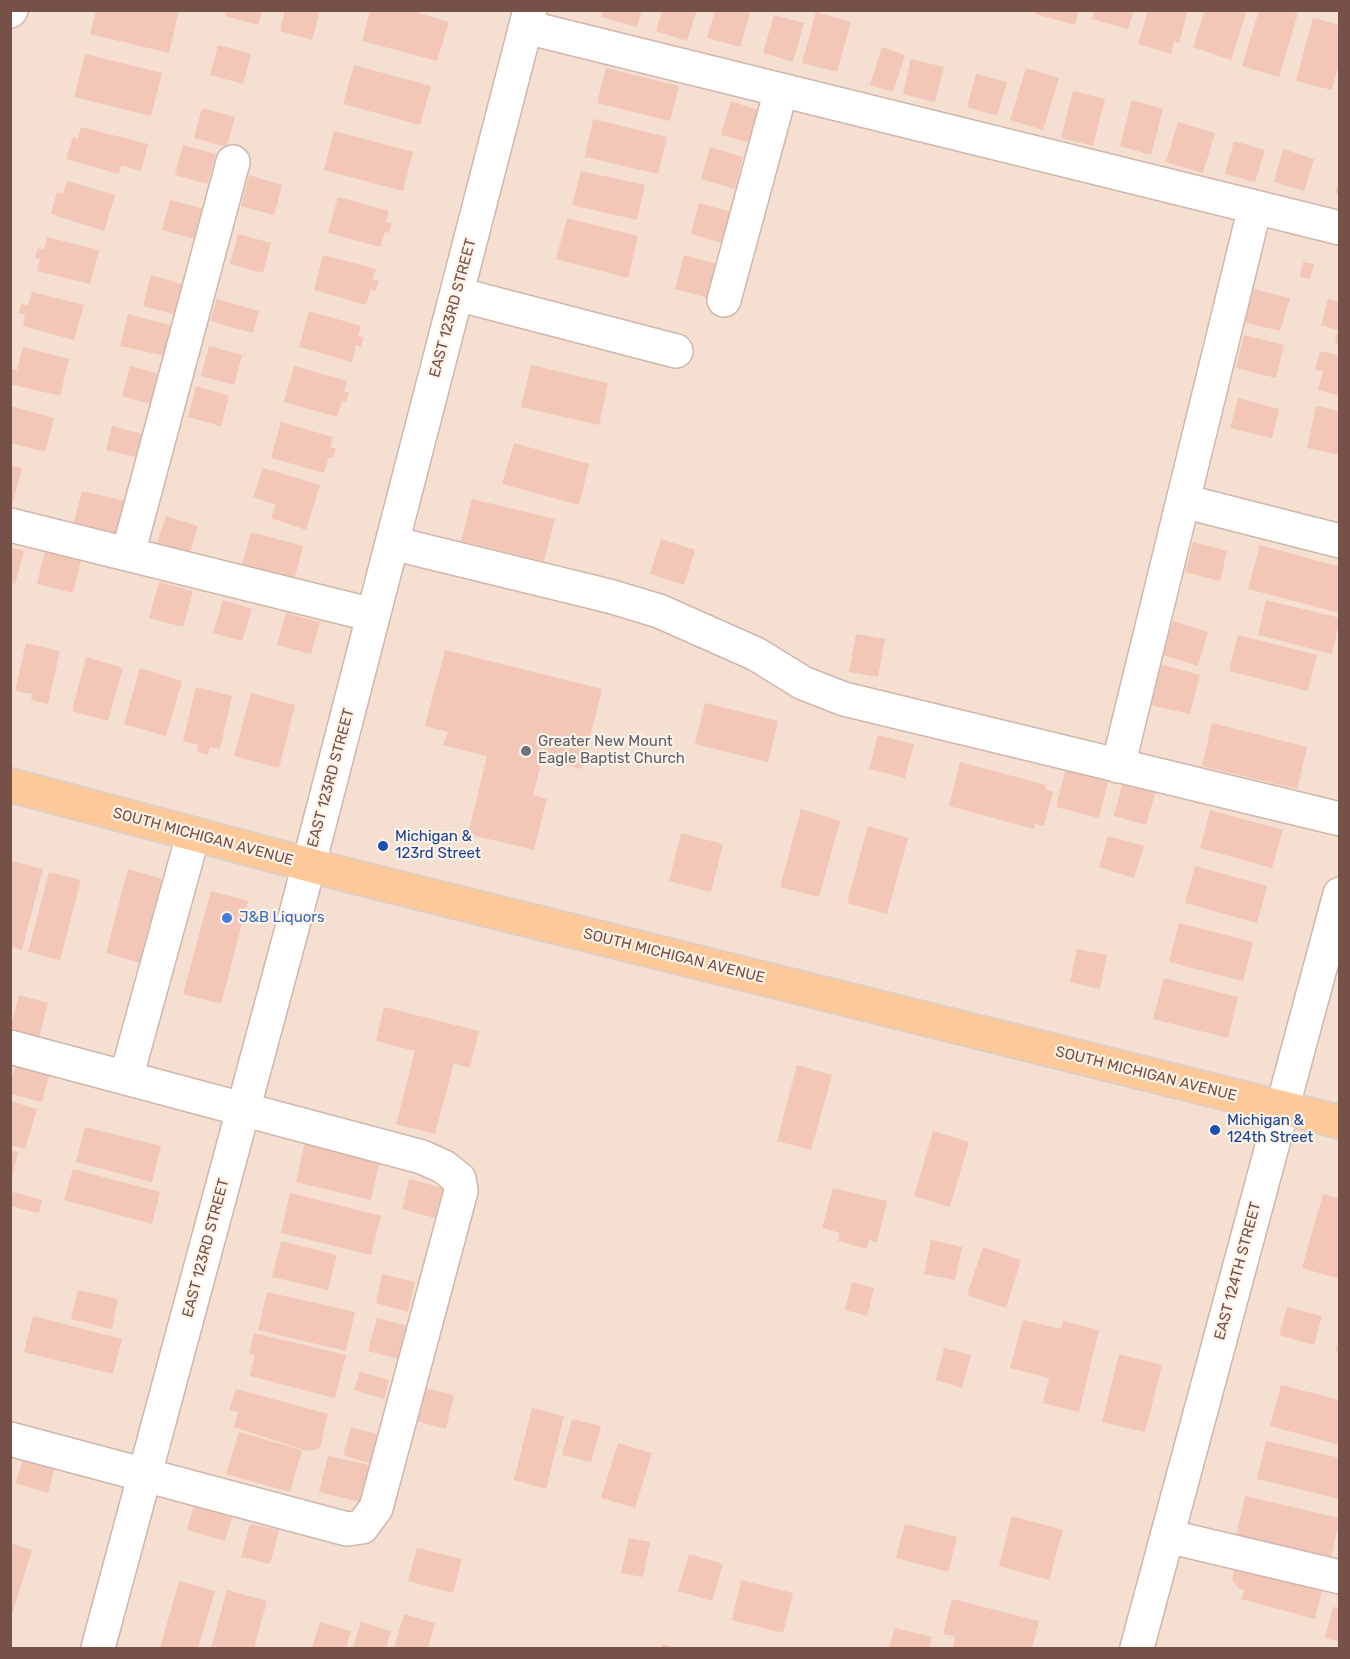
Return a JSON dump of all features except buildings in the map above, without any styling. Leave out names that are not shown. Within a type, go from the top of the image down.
[{"type":"main road","name":"SOUTH MICHIGAN AVENUE","points":[[10,785],[308,865],[1340,1122]]},
{"type":"street","points":[[528,19],[781,90],[1340,228]]},
{"type":"street","name":"EAST 123RD STREET","points":[[98,1648],[308,865],[528,19]]},
{"type":"street","points":[[724,300],[781,90]]},
{"type":"street","points":[[128,554],[233,162]]},
{"type":"street","points":[[1118,765],[1255,207]]},
{"type":"street","points":[[457,294],[676,351]]},
{"type":"street","points":[[1183,501],[1340,541]]},
{"type":"street","points":[[10,525],[373,615]]},
{"type":"street","points":[[392,543],[609,596],[659,611],[756,654],[803,683],[844,699],[1340,819]]},
{"type":"street","points":[[126,1078],[193,835]]},
{"type":"street","name":"EAST 124TH STREET","points":[[1137,1648],[1340,894]]},
{"type":"street","points":[[10,1047],[422,1157],[444,1167],[459,1179],[461,1191],[376,1508],[362,1527],[347,1529],[10,1439]]},
{"type":"street","points":[[1167,1536],[1340,1577]]},
{"type":"shaded area","points":[[11,11],[1339,11],[1339,1648],[11,1648]]},
{"type":"place","name":"Greater New Mount Eagle Baptist Church","points":[[526,751]]},
{"type":"place","name":"Michigan & 123rd Street","points":[[383,846]]},
{"type":"place","name":"J&B Liquors","points":[[227,918]]},
{"type":"place","name":"Michigan & 124th Street","points":[[1215,1130]]}]
